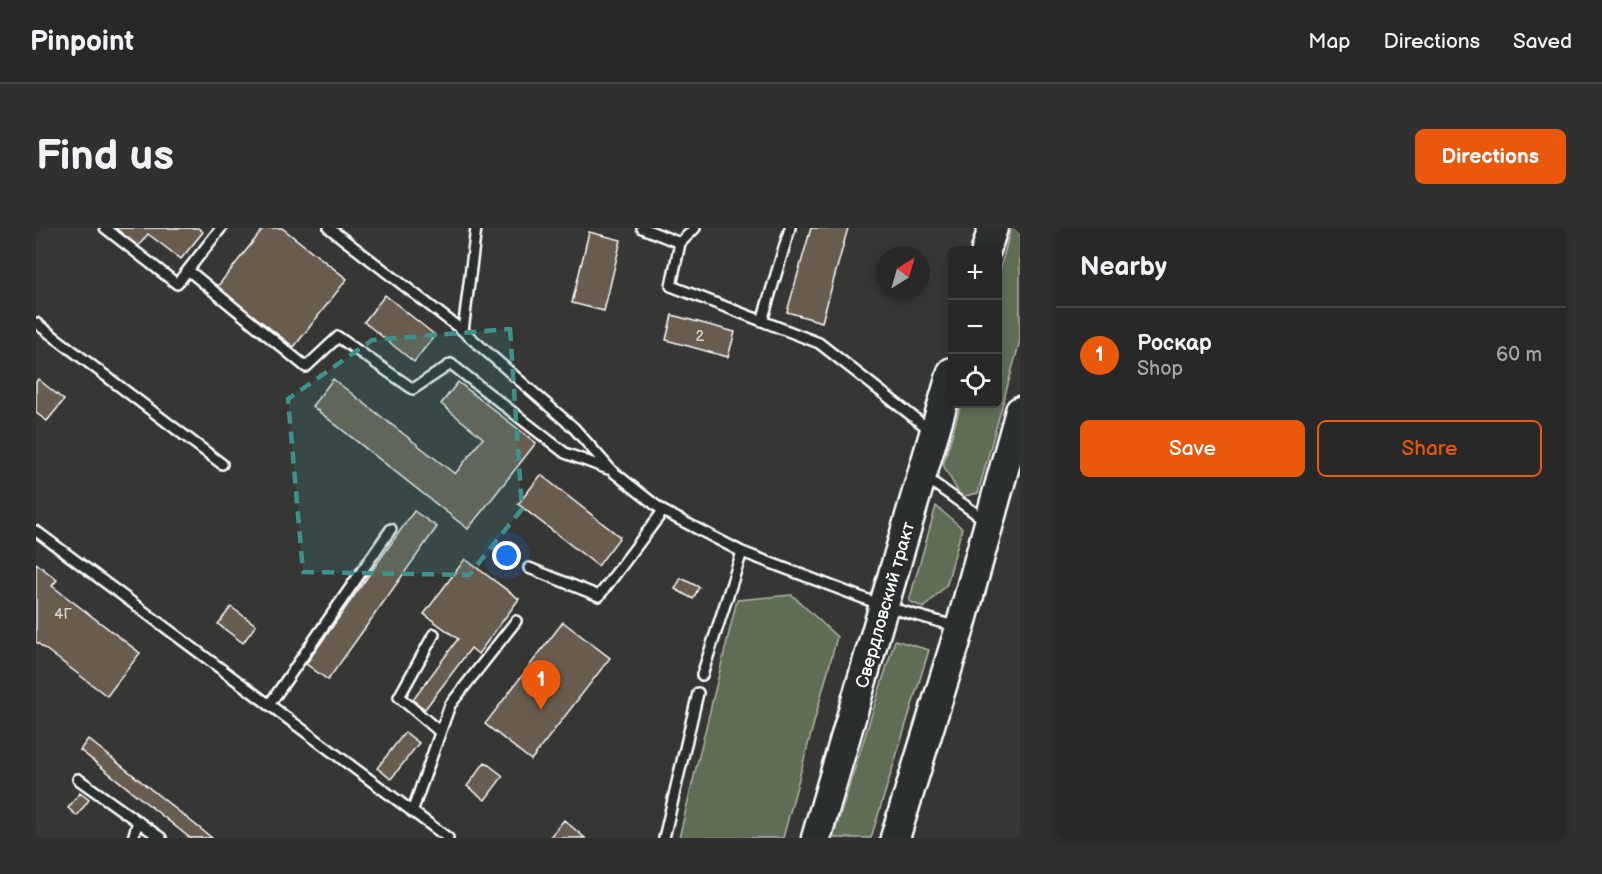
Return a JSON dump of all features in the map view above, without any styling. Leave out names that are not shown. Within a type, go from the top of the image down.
[{"type":"main road","points":[[987,246],[993,228]]},
{"type":"main road","name":"Свердловский тракт","points":[[816,838],[948,387]]},
{"type":"main road","points":[[895,838],[960,628],[1020,411]]},
{"type":"lane","points":[[105,228],[177,284],[221,228]]},
{"type":"lane","points":[[328,228],[463,331],[574,428],[611,470],[663,511],[742,552],[884,606],[960,628]]},
{"type":"lane","points":[[463,331],[476,228]]},
{"type":"lane","points":[[642,228],[680,243]]},
{"type":"lane","points":[[694,228],[680,243],[671,286],[819,343],[935,434]]},
{"type":"lane","points":[[762,321],[790,228]]},
{"type":"lane","points":[[188,270],[306,367],[338,337],[413,389],[451,364],[565,453],[611,470]]},
{"type":"lane","points":[[36,323],[222,464]]},
{"type":"lane","points":[[923,475],[989,523]]},
{"type":"lane","points":[[529,568],[599,596],[663,511]]},
{"type":"lane","points":[[268,705],[391,529]]},
{"type":"lane","points":[[36,531],[447,838]]},
{"type":"lane","points":[[702,675],[742,552]]},
{"type":"lane","points":[[412,812],[450,705],[516,621]]},
{"type":"lane","points":[[434,634],[399,697],[440,732]]},
{"type":"lane","points":[[664,838],[698,693]]},
{"type":"lane","points":[[78,779],[161,838]]},
{"type":"lane","points":[[133,838],[138,821]]},
{"type":"highlighted area","points":[[510,329],[522,509],[469,575],[303,572],[288,399],[372,340]]},
{"type":"green space","points":[[1011,228],[1020,228],[1020,341],[1002,406],[1002,300],[1002,261]]},
{"type":"green space","points":[[960,408],[1001,408],[978,493],[961,497],[943,465]]},
{"type":"green space","points":[[936,506],[962,528],[947,584],[924,608],[909,601]]},
{"type":"green space","points":[[792,595],[837,637],[783,838],[679,838],[737,600]]},
{"type":"green space","points":[[895,640],[929,650],[871,838],[833,838]]},
{"type":"building","points":[[109,228],[198,228],[203,232],[181,259],[148,234],[136,249]]},
{"type":"building","points":[[264,228],[282,228],[347,279],[294,347],[217,287]]},
{"type":"building","points":[[811,228],[848,228],[822,322],[787,312]]},
{"type":"building","points":[[589,232],[621,240],[604,311],[572,303]]},
{"type":"building","points":[[385,295],[435,335],[414,362],[364,322]]},
{"type":"building","points":[[672,315],[735,332],[728,357],[666,340]]},
{"type":"building","points":[[38,379],[64,400],[47,421],[36,413],[36,382]]},
{"type":"building","points":[[333,379],[455,474],[483,438],[441,404],[458,382],[536,443],[468,529],[312,406]]},
{"type":"building","points":[[541,475],[620,537],[598,566],[518,504]]},
{"type":"building","points":[[414,511],[437,527],[328,680],[306,664]]},
{"type":"building","points":[[465,559],[519,599],[478,654],[471,648],[425,709],[413,700],[458,639],[424,614]]},
{"type":"building","points":[[36,563],[57,580],[52,586],[140,653],[107,696],[36,642]]},
{"type":"building","points":[[681,578],[699,587],[693,599],[675,589]]},
{"type":"building","points":[[231,607],[256,625],[243,643],[218,624]]},
{"type":"building","points":[[563,622],[610,658],[531,760],[485,724]]},
{"type":"building","points":[[405,732],[419,743],[391,779],[377,768]]},
{"type":"building","points":[[88,739],[212,838],[190,838],[80,750]]},
{"type":"building","points":[[485,762],[503,776],[485,800],[467,786]]},
{"type":"building","points":[[80,793],[89,800],[77,816],[68,808]]},
{"type":"building","points":[[564,820],[585,838],[549,838]]},
{"type":"place","name":"Роскар","points":[[541,710]]}]
